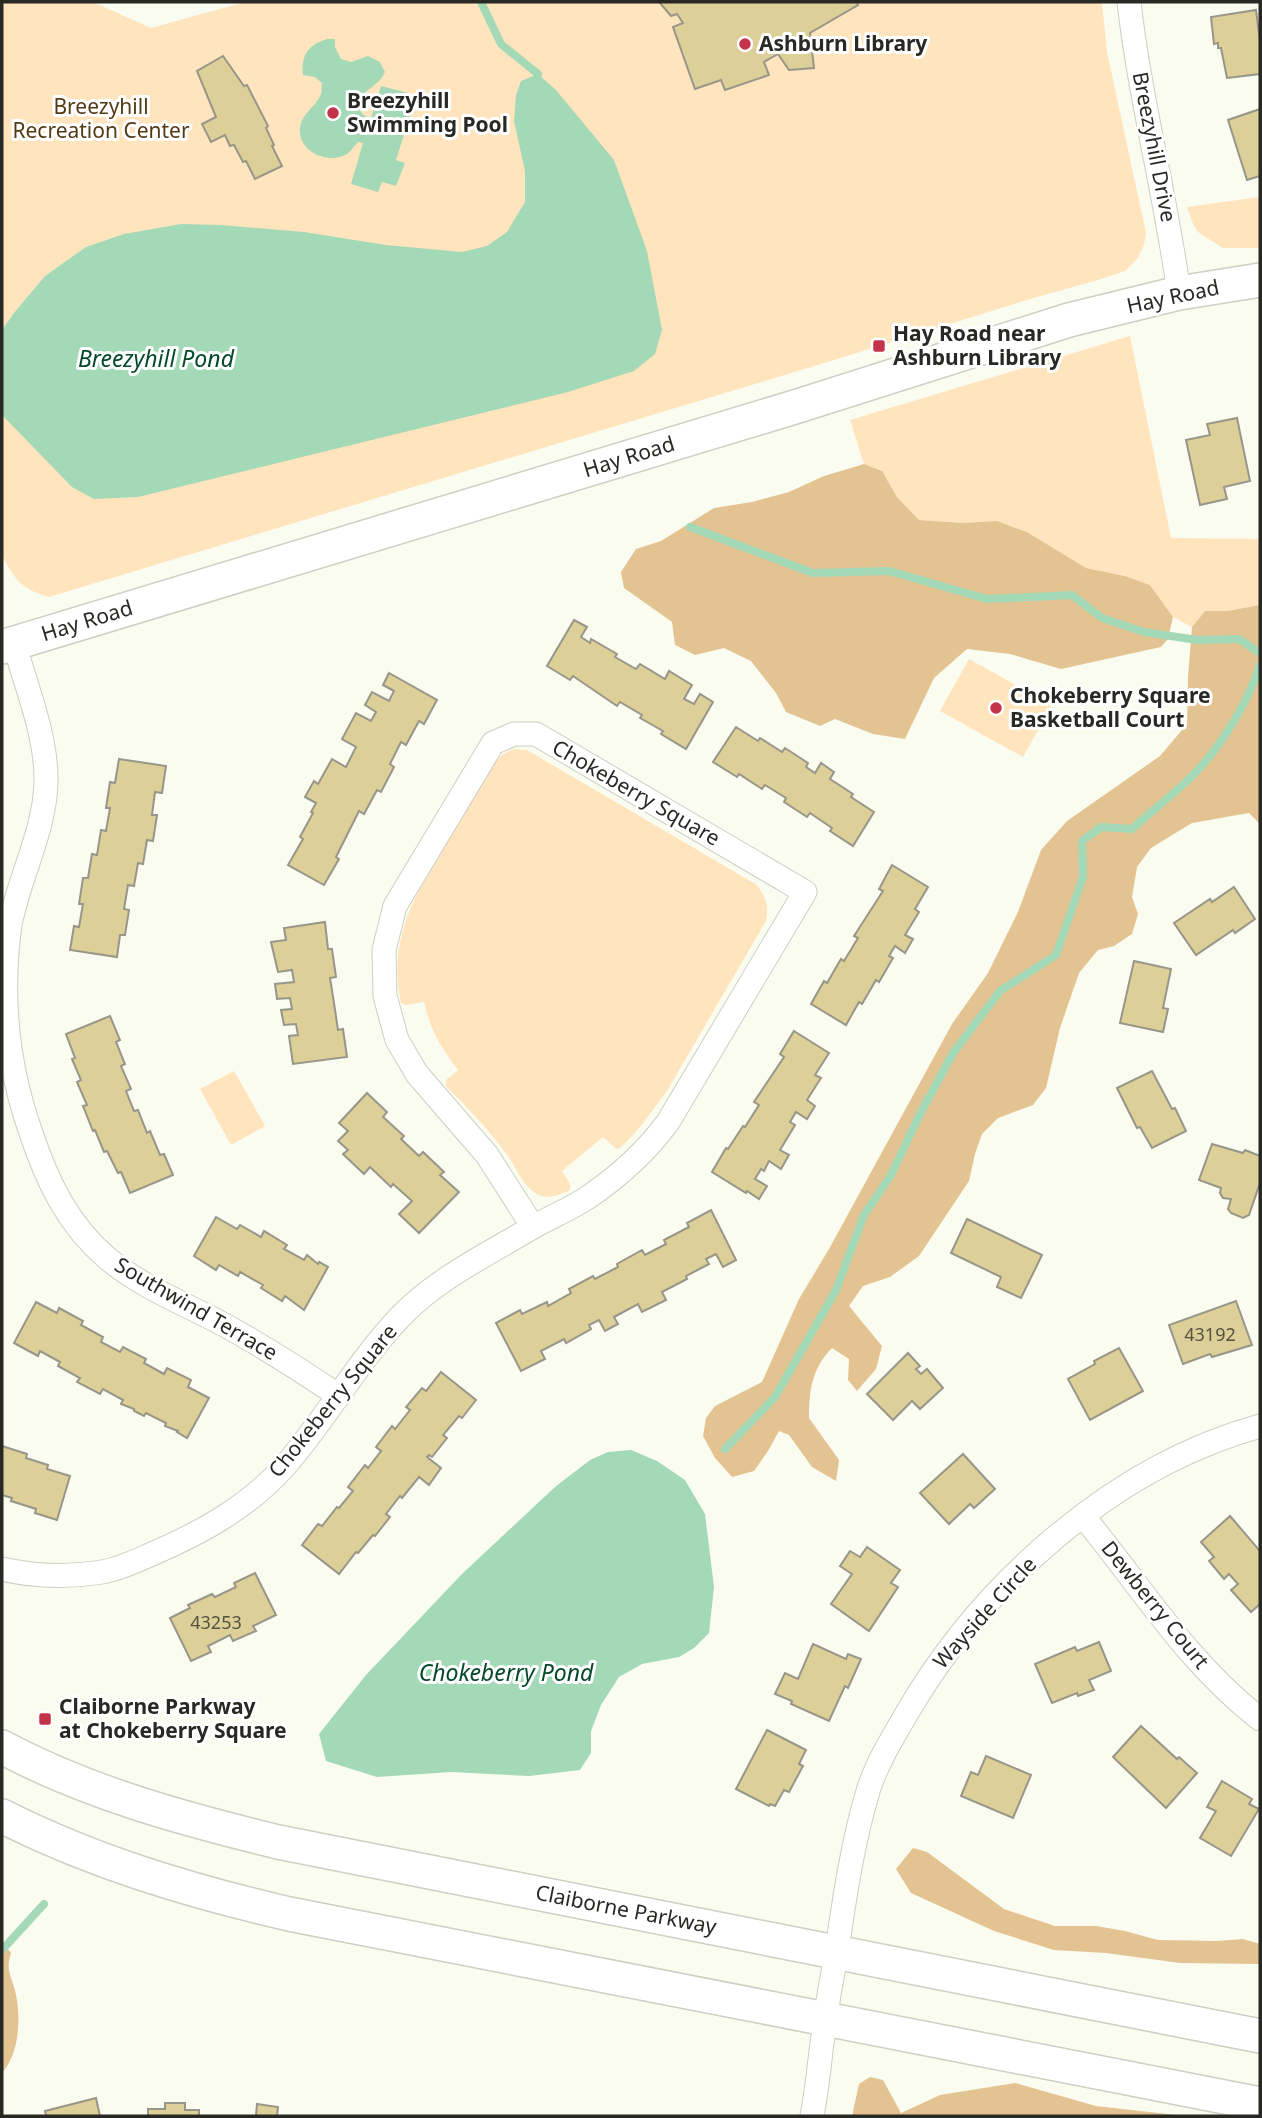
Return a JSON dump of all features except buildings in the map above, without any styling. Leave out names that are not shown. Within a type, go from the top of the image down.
[{"type":"main road","name":"Hay Road","points":[[8,645],[1069,320],[1180,293],[1260,280]]},
{"type":"main road","name":"Claiborne Parkway","points":[[2,1747],[92,1787],[190,1821],[292,1844],[1260,2036]]},
{"type":"main road","points":[[2,1816],[66,1846],[136,1872],[212,1896],[289,1914],[1260,2104]]},
{"type":"street","name":"Breezyhill Drive","points":[[1129,2],[1180,293]]},
{"type":"street","name":"Southwind Terrace","points":[[8,645],[44,749],[46,784],[38,831],[19,886],[9,928],[3,1001],[9,1058],[16,1090],[43,1167],[60,1204],[85,1237],[107,1259],[132,1277],[267,1348],[339,1396]]},
{"type":"street","name":"Chokeberry Square","points":[[2,1569],[59,1576],[103,1572],[177,1543],[216,1522],[252,1497],[282,1468],[312,1434],[402,1315],[437,1284],[587,1198],[642,1153],[668,1122],[805,892],[536,734],[514,734],[493,743],[395,906],[384,950],[383,973],[389,1018],[397,1040],[417,1074],[487,1155],[533,1227]]},
{"type":"street","name":"Wayside Circle","points":[[812,2116],[847,1881],[862,1811],[881,1759],[927,1679],[959,1636],[1019,1569],[1083,1516],[1143,1475],[1207,1443],[1260,1426]]},
{"type":"street","name":"Dewberry Court","points":[[1083,1516],[1181,1643],[1234,1699],[1260,1719]]},
{"type":"green space","name":"Breezyhill Recreation Center","points":[[2,2],[93,2],[151,28],[245,2],[1102,2],[1107,52],[1146,233],[1144,245],[1137,259],[1125,271],[1098,280],[49,597],[25,587],[2,555]]},
{"type":"green space","points":[[1260,197],[1260,247],[1256,248],[1223,248],[1198,232],[1187,207]]},
{"type":"green space","points":[[1130,336],[1171,538],[1260,539],[1260,605],[1227,611],[1205,611],[1192,627],[1173,617],[1150,585],[1125,576],[1086,568],[1027,532],[997,521],[963,523],[919,520],[897,497],[882,471],[864,464],[850,420]]},
{"type":"green space","name":"Chokeberry Square Basketball Court","points":[[969,659],[1052,705],[1023,757],[940,711]]},
{"type":"green space","points":[[514,749],[527,750],[757,885],[767,906],[766,921],[667,1091],[650,1114],[619,1149],[603,1137],[562,1171],[570,1184],[570,1190],[547,1197],[538,1195],[529,1188],[509,1157],[446,1086],[446,1080],[458,1070],[437,1038],[424,1002],[406,1005],[401,1003],[399,989],[399,948],[405,922],[416,896],[494,763],[503,754]]},
{"type":"green space","points":[[234,1071],[265,1126],[231,1145],[200,1089]]},
{"type":"shaded area","points":[[864,464],[882,471],[897,497],[919,520],[963,523],[997,521],[1027,532],[1086,568],[1125,576],[1150,585],[1173,617],[1168,639],[1161,647],[1061,669],[1010,654],[967,649],[934,678],[905,739],[873,734],[835,719],[820,726],[786,712],[776,693],[751,661],[724,648],[695,655],[675,645],[672,622],[624,588],[621,572],[636,549],[661,541],[714,508],[789,492],[824,476]]},
{"type":"shaded area","points":[[1260,605],[1260,824],[1249,813],[1192,823],[1151,848],[1137,867],[1132,897],[1138,914],[1132,934],[1114,946],[1098,950],[1079,973],[1060,1028],[1046,1088],[1033,1105],[998,1118],[982,1134],[969,1181],[919,1256],[890,1277],[863,1286],[849,1306],[882,1346],[876,1369],[857,1391],[848,1380],[849,1359],[832,1348],[820,1364],[813,1380],[809,1418],[839,1460],[836,1481],[812,1467],[789,1435],[779,1431],[754,1471],[732,1477],[715,1458],[703,1436],[706,1418],[715,1406],[762,1382],[799,1299],[952,1024],[988,973],[1018,912],[1041,850],[1067,821],[1160,756],[1187,724],[1192,627],[1205,611],[1227,611]]},
{"type":"shaded area","points":[[913,1848],[927,1852],[1004,1909],[1055,1926],[1096,1926],[1158,1940],[1243,1939],[1260,1944],[1260,1964],[1180,1963],[1106,1953],[1054,1950],[994,1931],[911,1893],[896,1869]]},
{"type":"shaded area","points":[[2,1941],[11,1953],[9,1970],[18,2015],[15,2047],[2,2073]]},
{"type":"shaded area","points":[[870,2077],[883,2080],[901,2113],[940,2095],[1015,2083],[1096,2106],[1185,2116],[852,2116],[859,2084]]},
{"type":"water","name":"Breezyhill Swimming Pool","points":[[335,39],[335,47],[341,59],[351,62],[368,56],[380,62],[385,72],[358,99],[364,116],[371,118],[381,86],[408,93],[407,101],[414,103],[396,160],[405,163],[396,186],[382,182],[378,192],[351,184],[363,143],[358,142],[347,154],[333,158],[311,151],[302,140],[300,126],[318,99],[322,83],[315,77],[303,75],[303,62],[307,52],[315,44]]},
{"type":"water","name":"Breezyhill Pond","points":[[538,74],[556,90],[614,160],[647,251],[662,330],[655,354],[634,371],[568,392],[138,497],[94,499],[72,487],[2,415],[2,330],[45,276],[86,247],[124,234],[181,224],[304,232],[386,245],[462,252],[487,246],[507,232],[525,202],[525,171],[514,121],[516,95],[521,81]]},
{"type":"water","name":"Chokeberry Pond","points":[[631,1450],[657,1461],[685,1480],[705,1514],[714,1587],[709,1633],[694,1648],[679,1657],[642,1664],[619,1677],[601,1705],[591,1731],[591,1753],[580,1770],[529,1776],[451,1772],[377,1777],[326,1761],[319,1734],[366,1675],[462,1574],[555,1487],[590,1460],[608,1452]]},
{"type":"waterway","points":[[481,2],[501,44],[538,74]]},
{"type":"waterway","points":[[690,527],[813,573],[889,571],[987,599],[1072,595],[1102,618],[1144,632],[1197,640],[1239,639],[1260,653]]},
{"type":"waterway","points":[[725,1449],[775,1397],[836,1290],[864,1215],[891,1175],[953,1053],[1000,991],[1056,955],[1083,877],[1082,841],[1101,827],[1132,829],[1193,775],[1232,723],[1249,694],[1260,665]]},
{"type":"waterway","points":[[2,1950],[44,1904]]},
{"type":"place","name":"Ashburn Library","points":[[745,44]]},
{"type":"place","name":"Breezyhill Swimming Pool","points":[[333,113]]},
{"type":"place","name":"Hay Road near Ashburn Library","points":[[879,346]]},
{"type":"place","name":"Chokeberry Square Basketball Court","points":[[996,708]]},
{"type":"place","name":"Claiborne Parkway at Chokeberry Square","points":[[45,1719]]}]
